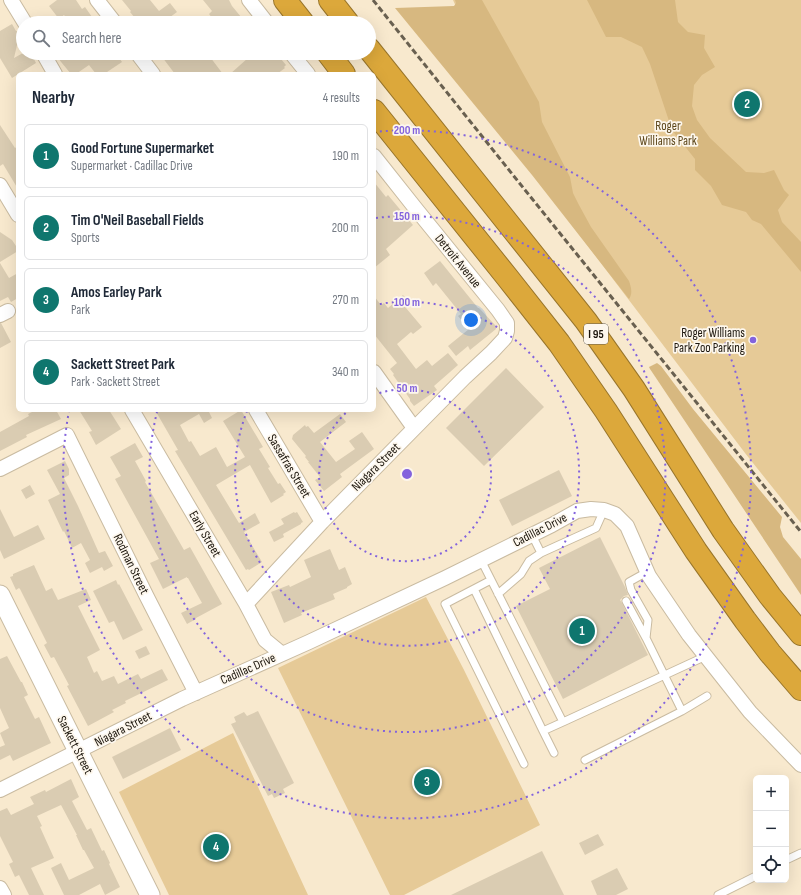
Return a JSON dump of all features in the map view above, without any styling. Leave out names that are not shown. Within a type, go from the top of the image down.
[{"type":"highway","points":[[285,0],[298,16]]},
{"type":"highway","points":[[330,0],[343,16]]},
{"type":"highway","name":"I 95","points":[[376,58],[586,320],[634,389],[728,536],[770,596],[801,634]]},
{"type":"highway","points":[[333,60],[342,72]]},
{"type":"highway","points":[[376,114],[558,343],[606,411],[696,552],[745,620],[801,689]]},
{"type":"street","points":[[11,0],[21,16]]},
{"type":"street","points":[[97,0],[110,16]]},
{"type":"street","points":[[249,0],[262,16]]},
{"type":"street","points":[[47,60],[54,72]]},
{"type":"street","points":[[142,60],[151,72]]},
{"type":"street","points":[[297,60],[306,72]]},
{"type":"street","name":"Detroit Avenue","points":[[376,159],[498,310],[507,323],[507,331]]},
{"type":"street","points":[[0,185],[16,212]]},
{"type":"street","name":"Niagara Street","points":[[246,604],[322,522],[465,377],[491,353],[505,338],[507,331]]},
{"type":"street","points":[[376,375],[414,428]]},
{"type":"street","name":"Early Street","points":[[133,412],[246,604],[265,640],[282,654]]},
{"type":"street","name":"Sassafras Street","points":[[257,412],[322,522]]},
{"type":"street","name":"Rodman Street","points":[[0,469],[67,435],[196,693]]},
{"type":"street","name":"Cadillac Drive","points":[[182,699],[324,636],[532,535],[577,511],[591,509],[604,510]]},
{"type":"street","points":[[604,510],[615,514],[627,526],[649,576],[689,635],[750,712],[801,765]]},
{"type":"street","name":"Sackett Street","points":[[0,595],[150,895]]},
{"type":"street","name":"Niagara Street","points":[[0,790],[182,699]]},
{"type":"street","points":[[0,888],[4,895]]},
{"type":"lane","points":[[498,594],[521,574],[529,561],[541,553],[596,528],[604,510]]},
{"type":"lane","points":[[532,535],[541,553]]},
{"type":"lane","points":[[481,560],[563,722]]},
{"type":"lane","points":[[646,638],[648,620],[629,582],[647,572]]},
{"type":"lane","points":[[490,580],[445,604],[524,764]]},
{"type":"lane","points":[[474,589],[554,753]]},
{"type":"lane","points":[[626,601],[682,711]]},
{"type":"lane","points":[[543,732],[706,656]]},
{"type":"lane","points":[[585,760],[682,711],[707,696]]},
{"type":"lane","points":[[789,859],[801,853]]},
{"type":"lane","points":[[718,895],[753,878]]},
{"type":"green space","name":"Roger Williams Park","points":[[453,0],[801,0],[801,523],[745,453],[531,171]]},
{"type":"green space","points":[[426,597],[464,670],[540,825],[404,895],[390,895],[278,668]]},
{"type":"green space","points":[[233,733],[308,895],[169,895],[119,792]]},
{"type":"shaded area","points":[[455,0],[482,0],[539,102],[542,122],[570,177],[573,193],[579,205],[591,227],[629,281],[631,292],[629,299],[532,175],[395,8],[454,6],[456,3]]},
{"type":"shaded area","points":[[587,0],[675,0],[678,22],[688,32],[705,35],[704,48],[715,67],[702,75],[694,85],[692,106],[697,120],[710,138],[746,172],[764,173],[774,170],[784,190],[789,195],[778,210],[782,222],[801,242],[801,272],[761,224],[752,220],[746,212],[722,205],[711,186],[695,170],[695,159],[672,130],[650,64],[642,47],[621,37],[606,37]]},
{"type":"shaded area","points":[[657,363],[661,366],[693,409],[782,517],[780,527],[783,537],[801,559],[801,595],[650,369],[649,367]]},
{"type":"building","points":[[57,0],[76,0],[82,9],[85,7],[91,16],[57,16],[49,6]]},
{"type":"building","points":[[122,0],[150,0],[159,11],[170,3],[177,12],[172,16],[133,16],[130,12],[131,11]]},
{"type":"building","points":[[203,0],[229,0],[240,16],[211,16],[209,14],[212,11]]},
{"type":"building","points":[[12,24],[16,31],[16,49],[14,58],[16,57],[16,60],[34,60],[36,63],[22,72],[16,72],[16,76],[12,78],[0,58],[0,31]]},
{"type":"building","points":[[59,60],[121,60],[122,62],[107,72],[94,72],[89,65],[79,72],[69,72]]},
{"type":"building","points":[[164,60],[212,60],[221,72],[173,72]]},
{"type":"building","points":[[246,60],[282,60],[286,65],[284,67],[285,68],[280,72],[232,72]]},
{"type":"building","points":[[0,125],[15,148],[16,147],[16,186],[3,164],[0,166]]},
{"type":"building","points":[[376,184],[386,197],[388,195],[413,225],[386,249],[390,255],[376,266]]},
{"type":"building","points":[[0,232],[12,240],[16,246],[16,252],[0,262]]},
{"type":"building","points":[[440,261],[478,308],[495,325],[496,329],[470,350],[468,346],[456,356],[448,346],[469,329],[458,316],[461,314],[436,283],[433,286],[424,273]]},
{"type":"building","points":[[0,263],[9,278],[16,274],[16,299],[11,302],[8,297],[0,301]]},
{"type":"building","points":[[403,295],[411,304],[406,308],[422,327],[413,334],[411,332],[397,344],[416,369],[427,360],[432,366],[448,353],[458,365],[434,386],[437,390],[414,406],[390,369],[397,363],[376,337],[376,299],[381,305],[384,303],[388,308]]},
{"type":"building","points":[[0,323],[11,342],[0,348]]},
{"type":"building","points":[[506,368],[544,407],[484,466],[446,428]]},
{"type":"building","points":[[32,412],[57,412],[61,419],[26,435],[27,437],[0,451],[0,432],[29,416],[28,414]]},
{"type":"building","points":[[80,412],[110,412],[121,429],[96,445],[89,432],[92,431]]},
{"type":"building","points":[[156,412],[209,412],[212,418],[204,423],[199,414],[180,425],[189,442],[191,441],[200,456],[216,447],[227,467],[245,457],[223,421],[238,412],[242,412],[263,447],[259,449],[270,467],[268,468],[278,484],[280,483],[286,492],[283,494],[284,495],[271,503],[250,465],[216,485],[239,523],[255,513],[260,523],[244,532],[262,562],[249,570],[246,570],[175,451],[178,450]]},
{"type":"building","points":[[340,414],[346,422],[320,442],[336,462],[355,449],[349,441],[362,432],[374,449],[340,474],[342,477],[324,491],[315,480],[320,477],[292,439],[293,435],[305,425],[306,427],[308,426],[314,433]]},
{"type":"building","points":[[135,443],[143,457],[135,461],[146,481],[145,482],[184,550],[190,547],[222,604],[187,624],[181,613],[202,603],[187,577],[163,589],[150,563],[159,559],[115,479],[121,476],[110,457]]},
{"type":"building","points":[[65,461],[69,469],[69,475],[64,478],[99,553],[105,551],[113,566],[104,571],[102,567],[90,573],[85,563],[90,560],[81,543],[72,548],[48,500],[60,494],[47,470]]},
{"type":"building","points":[[559,470],[572,496],[512,526],[499,500]]},
{"type":"building","points":[[30,485],[35,494],[26,499],[21,490]]},
{"type":"building","points":[[0,509],[14,537],[38,525],[45,539],[4,559],[0,550]]},
{"type":"building","points":[[294,512],[297,512],[303,522],[283,534],[284,537],[274,542],[269,532],[284,524],[281,519]]},
{"type":"building","points":[[600,537],[628,595],[624,596],[620,600],[648,655],[563,699],[516,606],[550,589],[539,568]]},
{"type":"building","points":[[330,549],[339,570],[345,567],[352,584],[347,588],[333,594],[335,599],[301,613],[302,615],[284,623],[271,592],[289,585],[290,587],[311,577],[304,560]]},
{"type":"building","points":[[34,565],[46,591],[52,588],[58,600],[86,589],[91,600],[78,606],[100,650],[87,657],[94,673],[97,671],[102,681],[114,676],[118,684],[138,674],[141,679],[162,669],[168,680],[125,701],[126,703],[112,710],[114,712],[88,726],[54,657],[51,658],[44,645],[47,643],[20,589],[19,588],[16,590],[10,577],[13,576],[13,574]]},
{"type":"building","points":[[116,580],[143,630],[123,640],[114,621],[109,623],[93,591]]},
{"type":"building","points":[[146,646],[150,654],[139,659],[135,651]]},
{"type":"building","points":[[7,656],[28,695],[24,697],[35,719],[39,717],[51,743],[13,761],[10,755],[0,760],[0,747],[5,745],[0,733],[9,728],[0,708],[0,659]]},
{"type":"building","points":[[258,711],[294,783],[283,789],[285,793],[274,798],[272,794],[268,796],[231,724],[236,722],[234,717],[244,712],[247,716]]},
{"type":"building","points":[[170,728],[181,750],[123,779],[112,757]]},
{"type":"building","points":[[71,779],[79,797],[72,801],[87,830],[91,828],[102,851],[104,850],[120,887],[105,895],[100,884],[79,895],[64,895],[51,868],[61,863],[69,880],[94,868],[83,850],[61,805],[37,816],[42,826],[40,827],[54,858],[31,868],[44,895],[29,895],[19,875],[15,877],[9,864],[13,862],[0,836],[0,811],[7,808],[11,815],[34,804],[30,797],[45,790],[46,792]]},
{"type":"building","points":[[598,834],[604,845],[585,855],[579,843]]},
{"type":"building","points":[[542,851],[564,895],[451,895]]},
{"type":"building","points":[[617,868],[628,889],[616,895],[597,895],[591,881]]},
{"type":"railway","points":[[373,0],[801,532]]},
{"type":"place","name":"Tim O'Neil Baseball Fields","points":[[747,104]]},
{"type":"place","name":"Roger Williams Park Zoo Parking","points":[[753,340]]},
{"type":"place","name":"Good Fortune Supermarket","points":[[582,631]]},
{"type":"place","name":"Amos Earley Park","points":[[427,782]]},
{"type":"place","name":"Sackett Street Park","points":[[216,847]]}]
